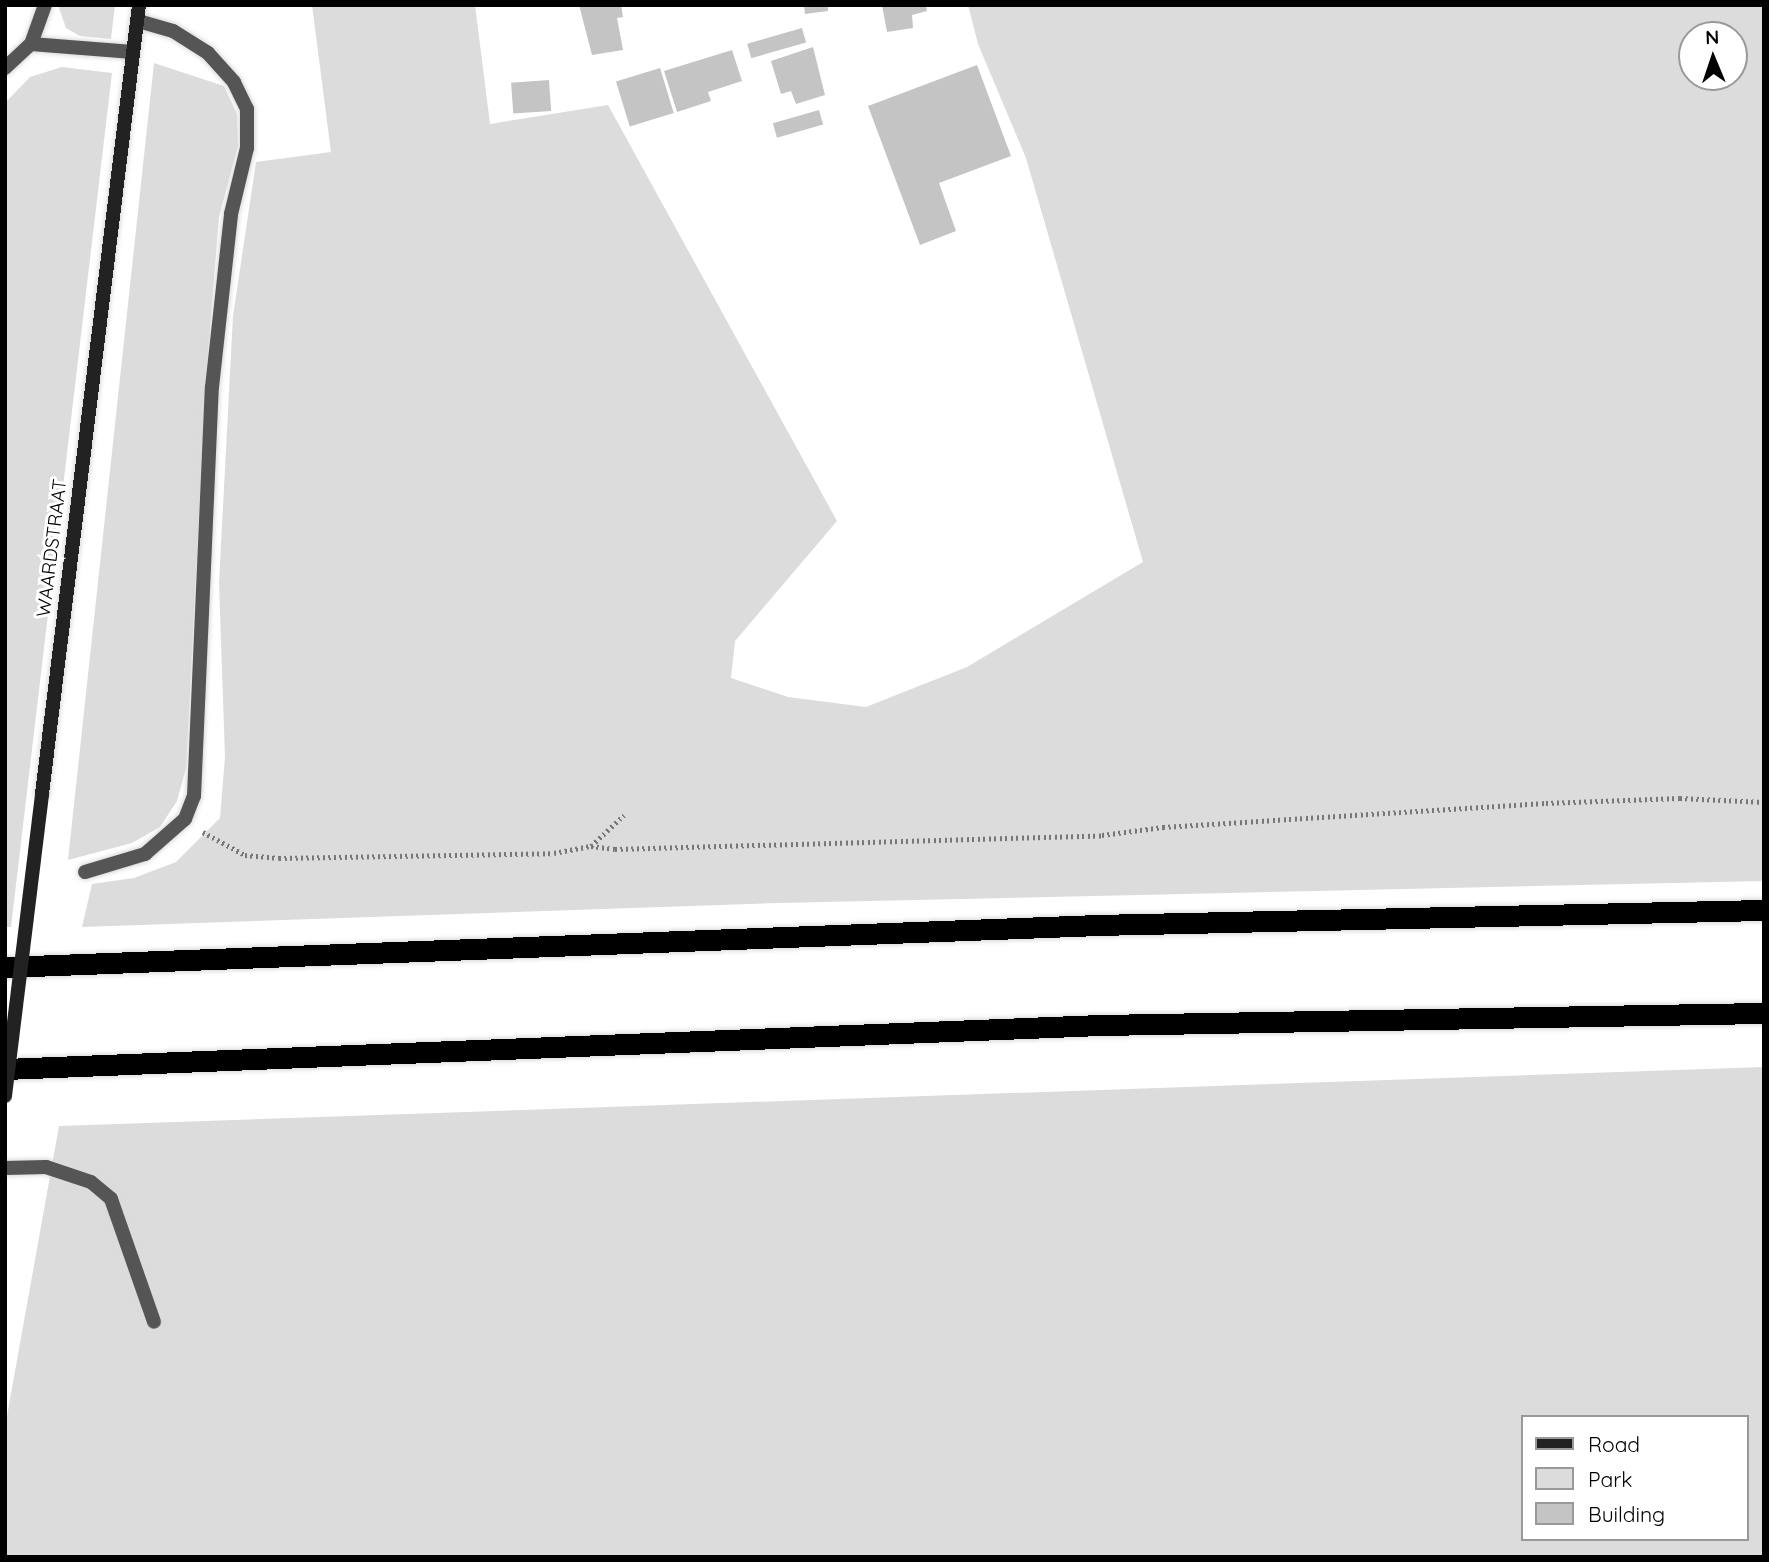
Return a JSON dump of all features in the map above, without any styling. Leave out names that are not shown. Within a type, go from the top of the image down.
[{"type":"highway","points":[[5,967],[1097,925],[1764,910]]},
{"type":"highway","points":[[5,1069],[1101,1025],[1764,1013]]},
{"type":"street","points":[[5,68],[31,44],[45,5]]},
{"type":"street","name":"WAARDSTRAAT","points":[[5,1096],[139,5]]},
{"type":"street","points":[[85,872],[145,855],[185,819],[198,762],[212,387],[231,214],[247,148],[247,109],[234,82],[208,53],[173,31],[137,21]]},
{"type":"street","points":[[31,44],[133,52]]},
{"type":"street","points":[[5,1168],[47,1167],[91,1182],[110,1199],[154,1322]]},
{"type":"path","points":[[185,819],[245,855],[279,858],[554,853],[591,846],[615,849],[1102,835],[1163,827],[1546,803],[1680,798],[1764,802]]},
{"type":"path","points":[[591,846],[624,815]]},
{"type":"green space","points":[[58,5],[115,5],[111,39],[80,36],[66,28]]},
{"type":"green space","points":[[312,5],[475,5],[490,124],[608,105],[837,521],[735,641],[731,678],[788,697],[866,707],[967,667],[1143,562],[1026,158],[978,44],[968,5],[1764,5],[1764,881],[778,903],[82,927],[92,884],[134,878],[176,862],[220,818],[225,757],[219,583],[233,316],[256,162],[331,152]]},
{"type":"green space","points":[[154,63],[224,86],[237,114],[238,146],[219,217],[206,377],[186,768],[177,801],[160,827],[132,843],[68,860]]},
{"type":"green space","points":[[62,67],[112,73],[11,927],[5,927],[5,103],[30,77]]},
{"type":"green space","points":[[1764,1067],[1764,1557],[5,1557],[5,1427],[59,1126]]},
{"type":"building","points":[[579,5],[621,5],[623,17],[617,18],[623,50],[592,55]]},
{"type":"building","points":[[804,5],[828,5],[828,11],[805,14]]},
{"type":"building","points":[[882,5],[926,5],[927,11],[912,15],[913,28],[887,32]]},
{"type":"building","points":[[802,28],[806,42],[751,58],[747,44]]},
{"type":"building","points":[[813,47],[825,95],[796,104],[791,91],[781,94],[771,61]]},
{"type":"building","points":[[732,50],[742,81],[708,92],[711,101],[677,112],[664,71]]},
{"type":"building","points":[[977,65],[1011,156],[939,183],[956,231],[920,245],[868,106]]},
{"type":"building","points":[[660,68],[674,113],[630,126],[616,81]]},
{"type":"building","points":[[549,80],[551,111],[513,114],[511,83]]},
{"type":"building","points":[[819,110],[823,124],[777,138],[773,123]]}]
